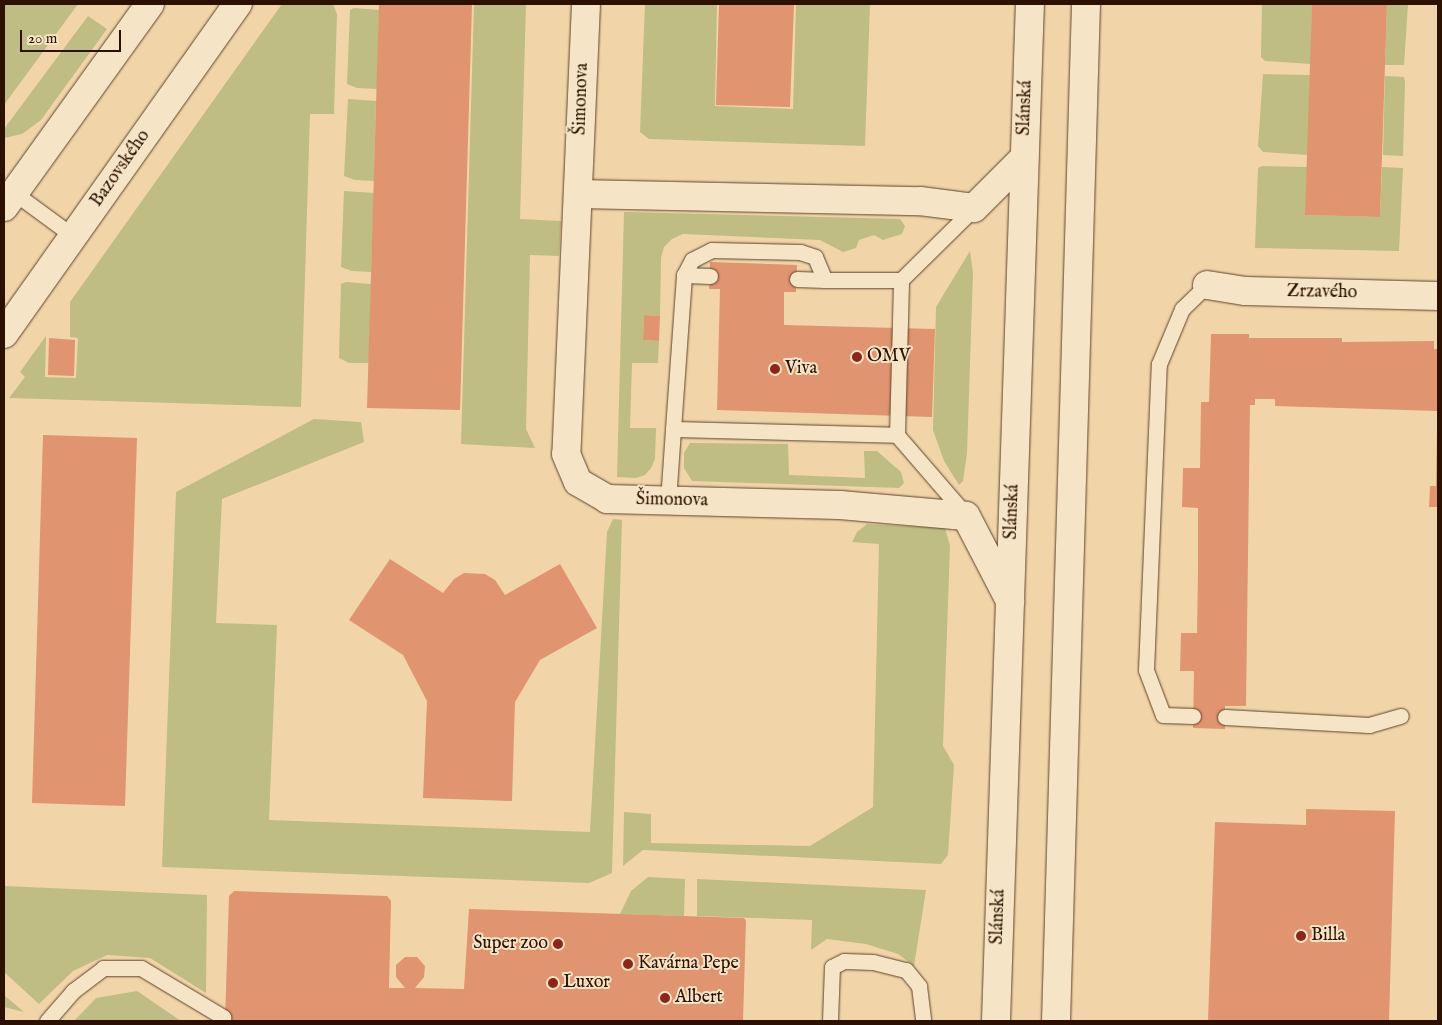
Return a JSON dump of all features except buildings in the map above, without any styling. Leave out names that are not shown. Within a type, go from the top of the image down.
[{"type":"street","points":[[7,195],[150,4]]},
{"type":"street","name":"Bazovského","points":[[4,334],[238,4]]},
{"type":"street","name":"Šimonova","points":[[586,4],[566,454],[578,482],[607,500],[840,504],[966,516]]},
{"type":"street","name":"Slánská","points":[[996,1021],[1001,825],[1030,4]]},
{"type":"street","points":[[1056,1021],[1086,4]]},
{"type":"street","points":[[578,194],[920,201],[974,208],[1024,158]]},
{"type":"street","name":"Zrzavého","points":[[1207,286],[1246,291],[1438,296]]},
{"type":"street","points":[[966,516],[1010,601]]},
{"type":"lane","points":[[7,195],[73,236]]},
{"type":"lane","points":[[966,516],[897,435],[901,280],[974,208]]},
{"type":"lane","points":[[668,501],[684,275],[692,260],[712,250],[800,252],[816,257],[825,280]]},
{"type":"lane","points":[[684,275],[710,276]]},
{"type":"lane","points":[[797,279],[901,280]]},
{"type":"lane","points":[[1193,716],[1163,714],[1146,670],[1159,364],[1182,309],[1207,286]]},
{"type":"lane","points":[[673,429],[897,435]]},
{"type":"lane","points":[[1225,717],[1369,725],[1401,716]]},
{"type":"lane","points":[[830,1021],[832,967],[844,961],[873,962],[906,970],[919,986],[923,1021]]},
{"type":"lane","points":[[47,1021],[72,991],[103,968],[141,968],[222,1017]]},
{"type":"shaded area","points":[[4,4],[78,4],[4,105]]},
{"type":"shaded area","points":[[282,4],[333,4],[337,14],[334,114],[310,114],[301,407],[9,398],[25,377],[20,372],[46,336],[45,377],[76,378],[78,338],[70,337],[70,302]]},
{"type":"shaded area","points":[[474,4],[526,4],[520,219],[561,221],[559,256],[530,255],[526,429],[535,448],[461,444]]},
{"type":"shaded area","points":[[645,4],[717,4],[715,106],[793,109],[796,4],[870,4],[865,146],[649,139],[640,132]]},
{"type":"shaded area","points":[[1262,4],[1312,4],[1311,64],[1265,61],[1261,57]]},
{"type":"shaded area","points":[[1387,4],[1408,4],[1404,65],[1385,65]]},
{"type":"shaded area","points":[[354,8],[379,10],[377,89],[357,88],[347,84],[350,10]]},
{"type":"shaded area","points":[[88,16],[107,29],[41,120],[22,134],[4,138],[4,129]]},
{"type":"shaded area","points":[[1263,74],[1310,75],[1308,155],[1263,152],[1258,146]]},
{"type":"shaded area","points":[[1385,76],[1404,77],[1403,156],[1383,155]]},
{"type":"shaded area","points":[[348,99],[376,101],[374,181],[355,180],[344,176]]},
{"type":"shaded area","points":[[1262,166],[1307,167],[1306,215],[1380,217],[1382,167],[1403,168],[1399,251],[1255,248],[1258,168]]},
{"type":"shaded area","points":[[344,191],[374,193],[371,272],[352,271],[341,267]]},
{"type":"shaded area","points":[[624,212],[900,219],[905,226],[902,234],[883,240],[874,235],[859,240],[856,248],[843,252],[820,240],[683,234],[672,239],[664,247],[661,258],[660,316],[644,315],[643,340],[659,341],[658,363],[632,363],[630,428],[656,428],[655,459],[645,475],[636,478],[617,477]]},
{"type":"shaded area","points":[[970,251],[973,273],[967,453],[963,481],[959,485],[944,461],[933,430],[936,307]]},
{"type":"shaded area","points":[[346,282],[371,284],[369,363],[349,363],[339,358],[341,284]]},
{"type":"shaded area","points":[[314,419],[361,422],[364,442],[222,499],[216,623],[277,625],[269,820],[590,832],[607,532],[613,519],[622,520],[612,873],[589,883],[162,867],[176,492]]},
{"type":"shaded area","points":[[690,443],[788,444],[789,475],[865,478],[864,451],[877,451],[901,472],[904,483],[899,488],[692,481],[684,468],[684,453]]},
{"type":"shaded area","points":[[867,524],[945,528],[950,546],[943,746],[954,765],[948,855],[941,864],[643,850],[623,866],[624,812],[651,814],[651,843],[810,846],[873,807],[879,544],[852,542],[857,532]]},
{"type":"shaded area","points":[[648,877],[685,879],[684,916],[620,914],[631,891]]},
{"type":"shaded area","points":[[697,879],[926,890],[914,966],[898,954],[866,944],[827,939],[811,950],[812,920],[697,916]]},
{"type":"shaded area","points":[[4,886],[207,895],[206,993],[150,958],[107,955],[73,971],[39,1004],[4,972]]},
{"type":"shaded area","points":[[137,991],[181,1021],[74,1021],[96,998]]},
{"type":"shaded area","points":[[4,995],[24,1012],[4,1007]]},
{"type":"place","name":"OMV","points":[[857,357]]},
{"type":"place","name":"Viva","points":[[775,369]]},
{"type":"place","name":"Billa","points":[[1301,936]]},
{"type":"place","name":"Super zoo","points":[[558,944]]},
{"type":"place","name":"Kavárna Pepe","points":[[628,964]]},
{"type":"place","name":"Luxor","points":[[553,983]]},
{"type":"place","name":"Albert","points":[[665,998]]}]
